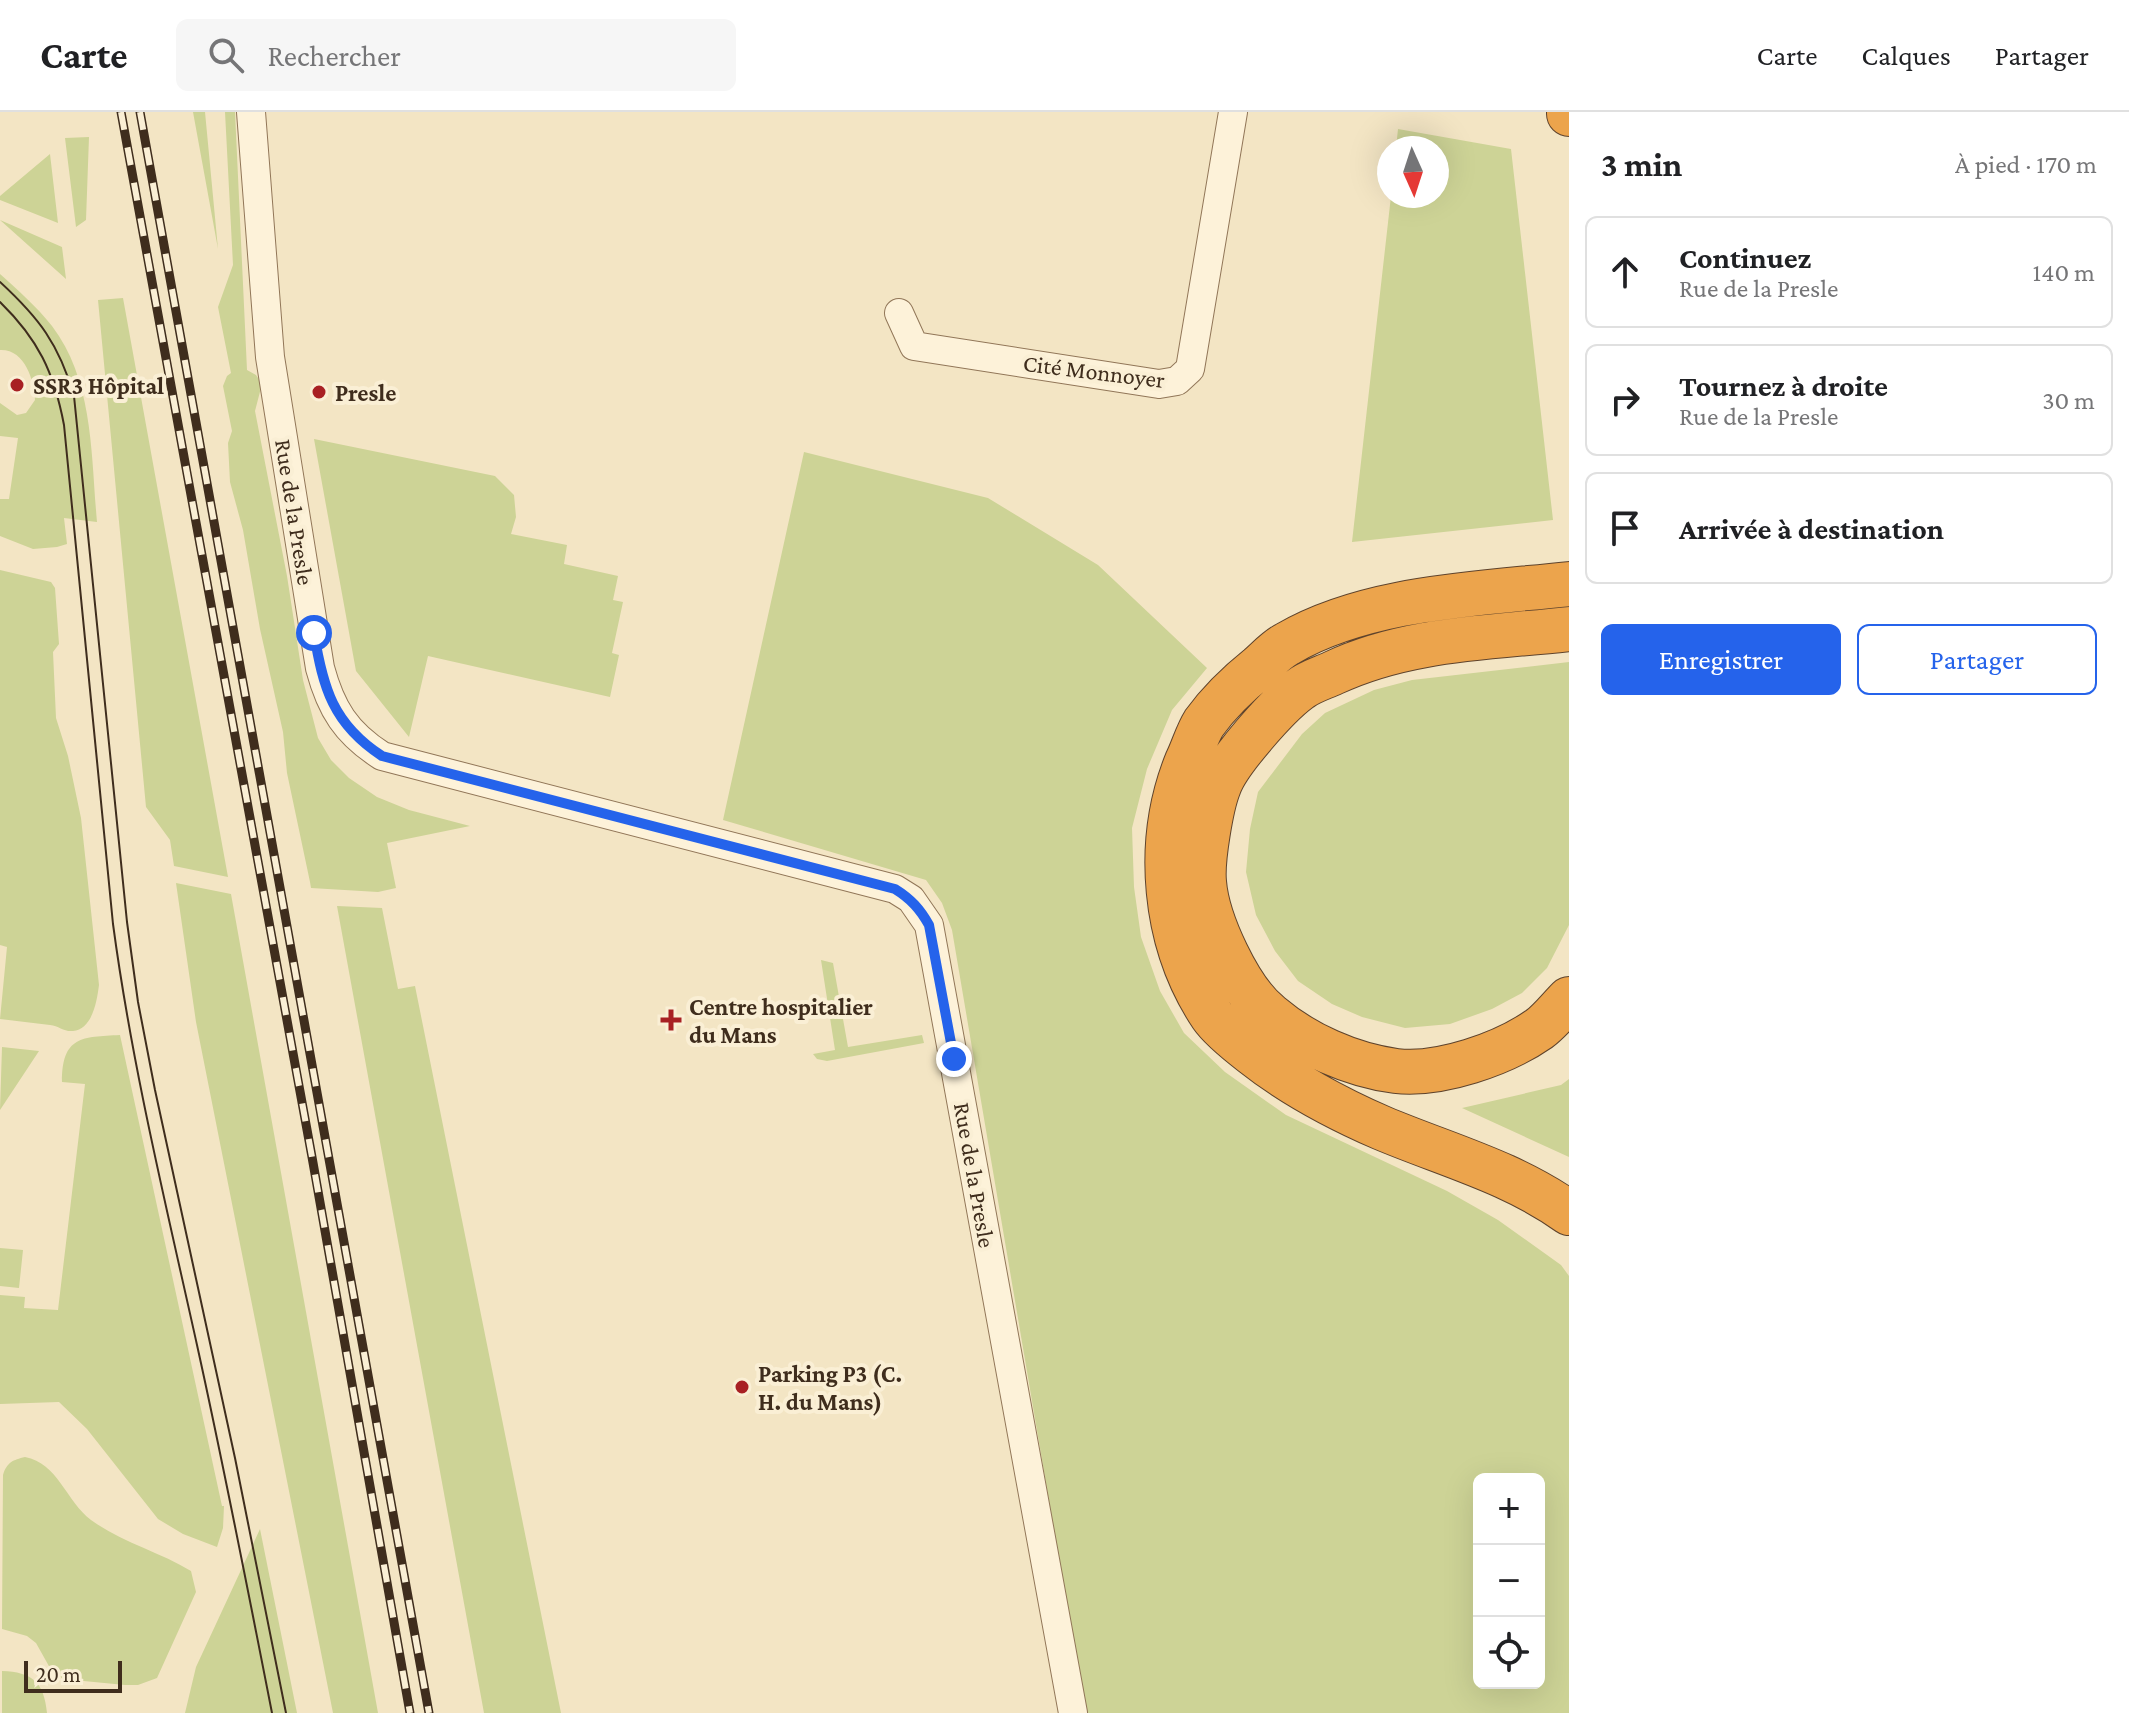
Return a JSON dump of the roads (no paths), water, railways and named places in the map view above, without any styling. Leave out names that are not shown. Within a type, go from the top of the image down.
[{"type":"highway","points":[[1553,586],[1441,598],[1353,615],[1286,644],[1235,687],[1203,725],[1180,778],[1167,832],[1175,931],[1192,979],[1214,1018],[1251,1053],[1306,1091],[1383,1128],[1508,1177],[1569,1213]]},
{"type":"highway","points":[[1555,631],[1475,637],[1407,647],[1360,661],[1301,688],[1272,714],[1219,785],[1209,829],[1204,881],[1217,933],[1239,977],[1258,1002],[1268,1014],[1309,1042],[1345,1058],[1397,1071],[1452,1067],[1503,1048],[1540,1028],[1569,999]]},
{"type":"street","name":"Rue de la Presle","points":[[251,112],[270,357],[318,656],[328,697],[359,741],[382,756],[895,889],[922,911],[929,925],[1073,1713]]},
{"type":"street","name":"Cité Monnoyer","points":[[899,313],[914,346],[1159,384],[1177,381],[1190,369],[1233,112]]},
{"type":"tram line","points":[[0,282],[46,333],[62,361],[74,396],[127,922],[138,1002],[286,1713]]},
{"type":"tram line","points":[[0,302],[25,329],[42,358],[55,389],[64,425],[113,924],[121,977],[150,1135],[217,1437],[272,1713]]},
{"type":"railway","points":[[121,112],[410,1713]]},
{"type":"railway","points":[[140,112],[429,1713]]},
{"type":"place","name":"SSR3 Hôpital","points":[[17,385]]},
{"type":"place","name":"Presle","points":[[319,392]]},
{"type":"place","name":"Centre hospitalier du Mans","points":[[671,1020]]},
{"type":"place","name":"Parking P3 (C. H. du Mans)","points":[[742,1387]]}]
